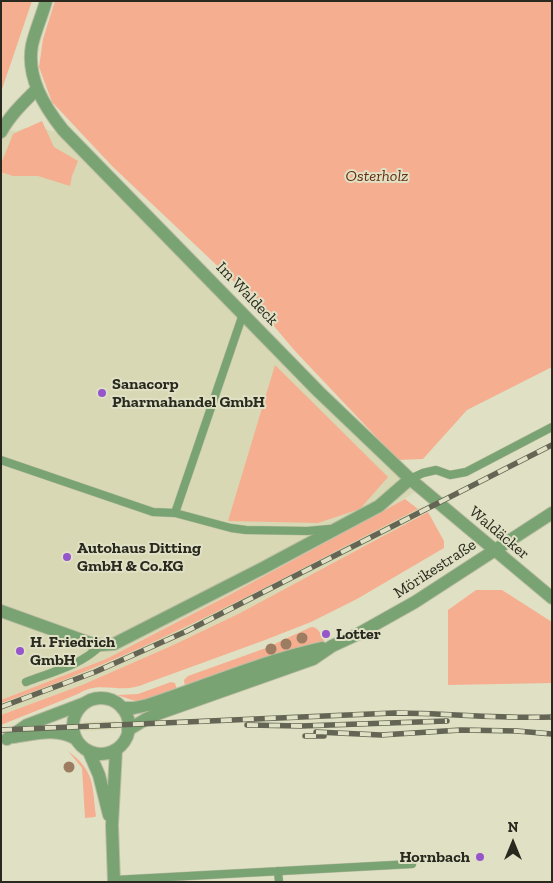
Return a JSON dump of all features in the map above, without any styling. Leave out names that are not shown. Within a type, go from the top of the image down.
[{"type":"street","points":[[1,132],[12,116],[37,89],[31,63],[32,45],[46,1]]},
{"type":"street","name":"Im Waldeck","points":[[37,89],[48,111],[62,130],[319,392],[410,480],[426,493]]},
{"type":"street","points":[[1,611],[101,645],[114,644],[379,506],[410,480]]},
{"type":"street","name":"Waldäcker","points":[[426,493],[552,598]]},
{"type":"street","name":"Mörikestraße","points":[[116,750],[124,741],[128,730],[146,719],[313,658],[332,646],[358,634],[415,602],[552,513]]},
{"type":"street","name":"Mörikestraße","points":[[122,708],[148,705],[292,655],[332,646]]},
{"type":"street","points":[[4,739],[27,725],[100,698],[116,703],[122,708],[127,719],[128,730]]},
{"type":"street","points":[[76,739],[73,724],[79,709],[85,703]]},
{"type":"street","points":[[4,739],[58,732],[68,734],[76,739],[89,752],[98,754],[116,750],[112,824],[114,881]]},
{"type":"street","points":[[89,752],[99,775],[112,824]]},
{"type":"lane","points":[[175,513],[243,314]]},
{"type":"lane","points":[[410,480],[423,473],[436,470],[450,475],[466,472],[552,427]]},
{"type":"lane","points":[[1,460],[154,512],[175,513],[231,528],[307,531],[339,528]]},
{"type":"lane","points":[[26,682],[91,655],[101,645]]},
{"type":"lane","points":[[114,881],[412,864]]},
{"type":"lane","points":[[278,871],[279,882]]},
{"type":"shaded area","points":[[40,127],[52,131],[63,130],[421,488],[398,503],[231,594],[106,659],[1,700],[1,130],[17,131],[24,128]]},
{"type":"shaded area","points":[[423,506],[428,512],[238,614],[82,685],[1,715],[1,703],[114,660],[223,608]]},
{"type":"shaded area","points":[[116,721],[117,729],[84,731],[83,728],[84,722]]},
{"type":"green space","points":[[1,1],[32,1],[1,92]]},
{"type":"green space","name":"Osterholz","points":[[55,1],[552,1],[552,367],[467,410],[423,459],[398,460],[295,351],[246,293],[112,166],[52,102],[39,67],[43,39]]},
{"type":"green space","points":[[42,121],[54,147],[78,161],[70,186],[38,176],[13,176],[1,172],[1,164],[13,134]]},
{"type":"green space","points":[[275,365],[388,477],[360,509],[318,523],[228,521]]},
{"type":"green space","points":[[405,499],[418,509],[213,614],[109,662],[1,703],[1,700],[106,659],[231,594]]},
{"type":"green space","points":[[428,512],[444,541],[444,548],[357,599],[311,622],[139,686],[131,688],[93,688],[1,725],[1,715],[82,685],[171,646],[238,614]]},
{"type":"green space","points":[[476,590],[502,590],[552,622],[552,683],[448,685],[448,610]]},
{"type":"green space","points":[[311,627],[318,630],[324,641],[185,687],[184,680],[188,676],[266,648]]},
{"type":"green space","points":[[171,682],[175,683],[177,690],[138,702],[117,695],[138,694]]},
{"type":"green space","points":[[68,751],[83,765],[91,779],[95,817],[85,818],[82,768]]},
{"type":"railway","points":[[1,707],[95,672],[187,631],[552,445]]},
{"type":"railway","points":[[1,730],[394,713],[552,717]]},
{"type":"railway","points":[[247,725],[301,726],[447,721]]},
{"type":"railway","points":[[316,732],[381,735],[461,730],[552,734]]},
{"type":"railway","points":[[305,736],[324,736]]},
{"type":"place","name":"Sanacorp Pharmahandel GmbH","points":[[102,393]]},
{"type":"place","name":"Autohaus Ditting GmbH & Co.KG","points":[[67,557]]},
{"type":"place","name":"Lotter","points":[[326,634]]},
{"type":"place","name":"H. Friedrich GmbH","points":[[20,651]]},
{"type":"place","name":"Hornbach","points":[[480,857]]}]
